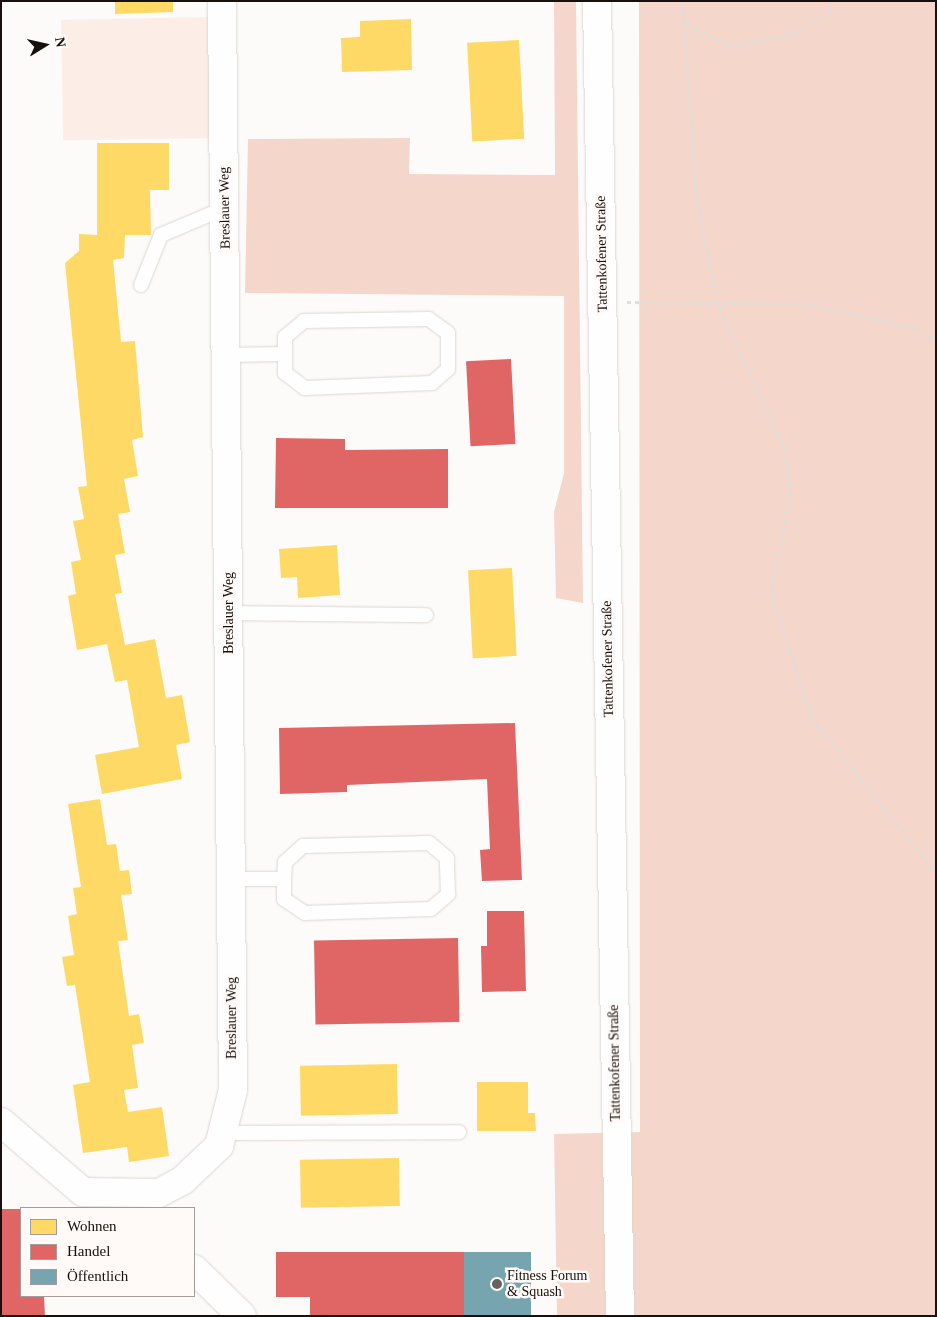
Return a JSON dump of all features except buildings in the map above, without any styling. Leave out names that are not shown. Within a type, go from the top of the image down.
[{"type":"street","name":"Breslauer Weg","points":[[1,1122],[83,1192],[162,1200],[219,1146],[233,1090],[222,1]]},
{"type":"street","name":"Tattenkofener Straße","points":[[597,1],[620,1316]]},
{"type":"street","points":[[195,1270],[242,1316]]},
{"type":"lane","points":[[142,285],[161,235],[225,208]]},
{"type":"lane","points":[[429,319],[448,333],[448,368],[432,383],[306,388],[285,373],[285,354],[285,337],[304,321],[429,319]]},
{"type":"lane","points":[[227,355],[285,354]]},
{"type":"lane","points":[[229,613],[426,615]]},
{"type":"lane","points":[[429,843],[447,858],[448,894],[431,908],[305,913],[284,899],[284,880],[284,862],[303,846],[429,843]]},
{"type":"lane","points":[[231,879],[284,880]]},
{"type":"lane","points":[[223,1133],[459,1132]]},
{"type":"path","points":[[683,1],[681,21],[696,189],[716,300],[786,452],[791,496],[771,590],[811,717],[936,873]]},
{"type":"path","points":[[681,21],[730,46],[794,34],[830,11],[830,1]]},
{"type":"path","points":[[603,302],[716,300],[811,304],[914,328],[936,340]]},
{"type":"shaded area","points":[[554,1],[576,1],[583,603],[556,598],[554,512],[564,473],[564,296],[245,293],[248,139],[410,138],[409,174],[555,175]]},
{"type":"shaded area","points":[[639,1],[936,1],[936,1316],[557,1316],[554,1134],[640,1132]]},
{"type":"shaded area","points":[[212,17],[214,138],[63,141],[61,20]]},
{"type":"place","name":"Fitness Forum & Squash","points":[[497,1284]]}]
